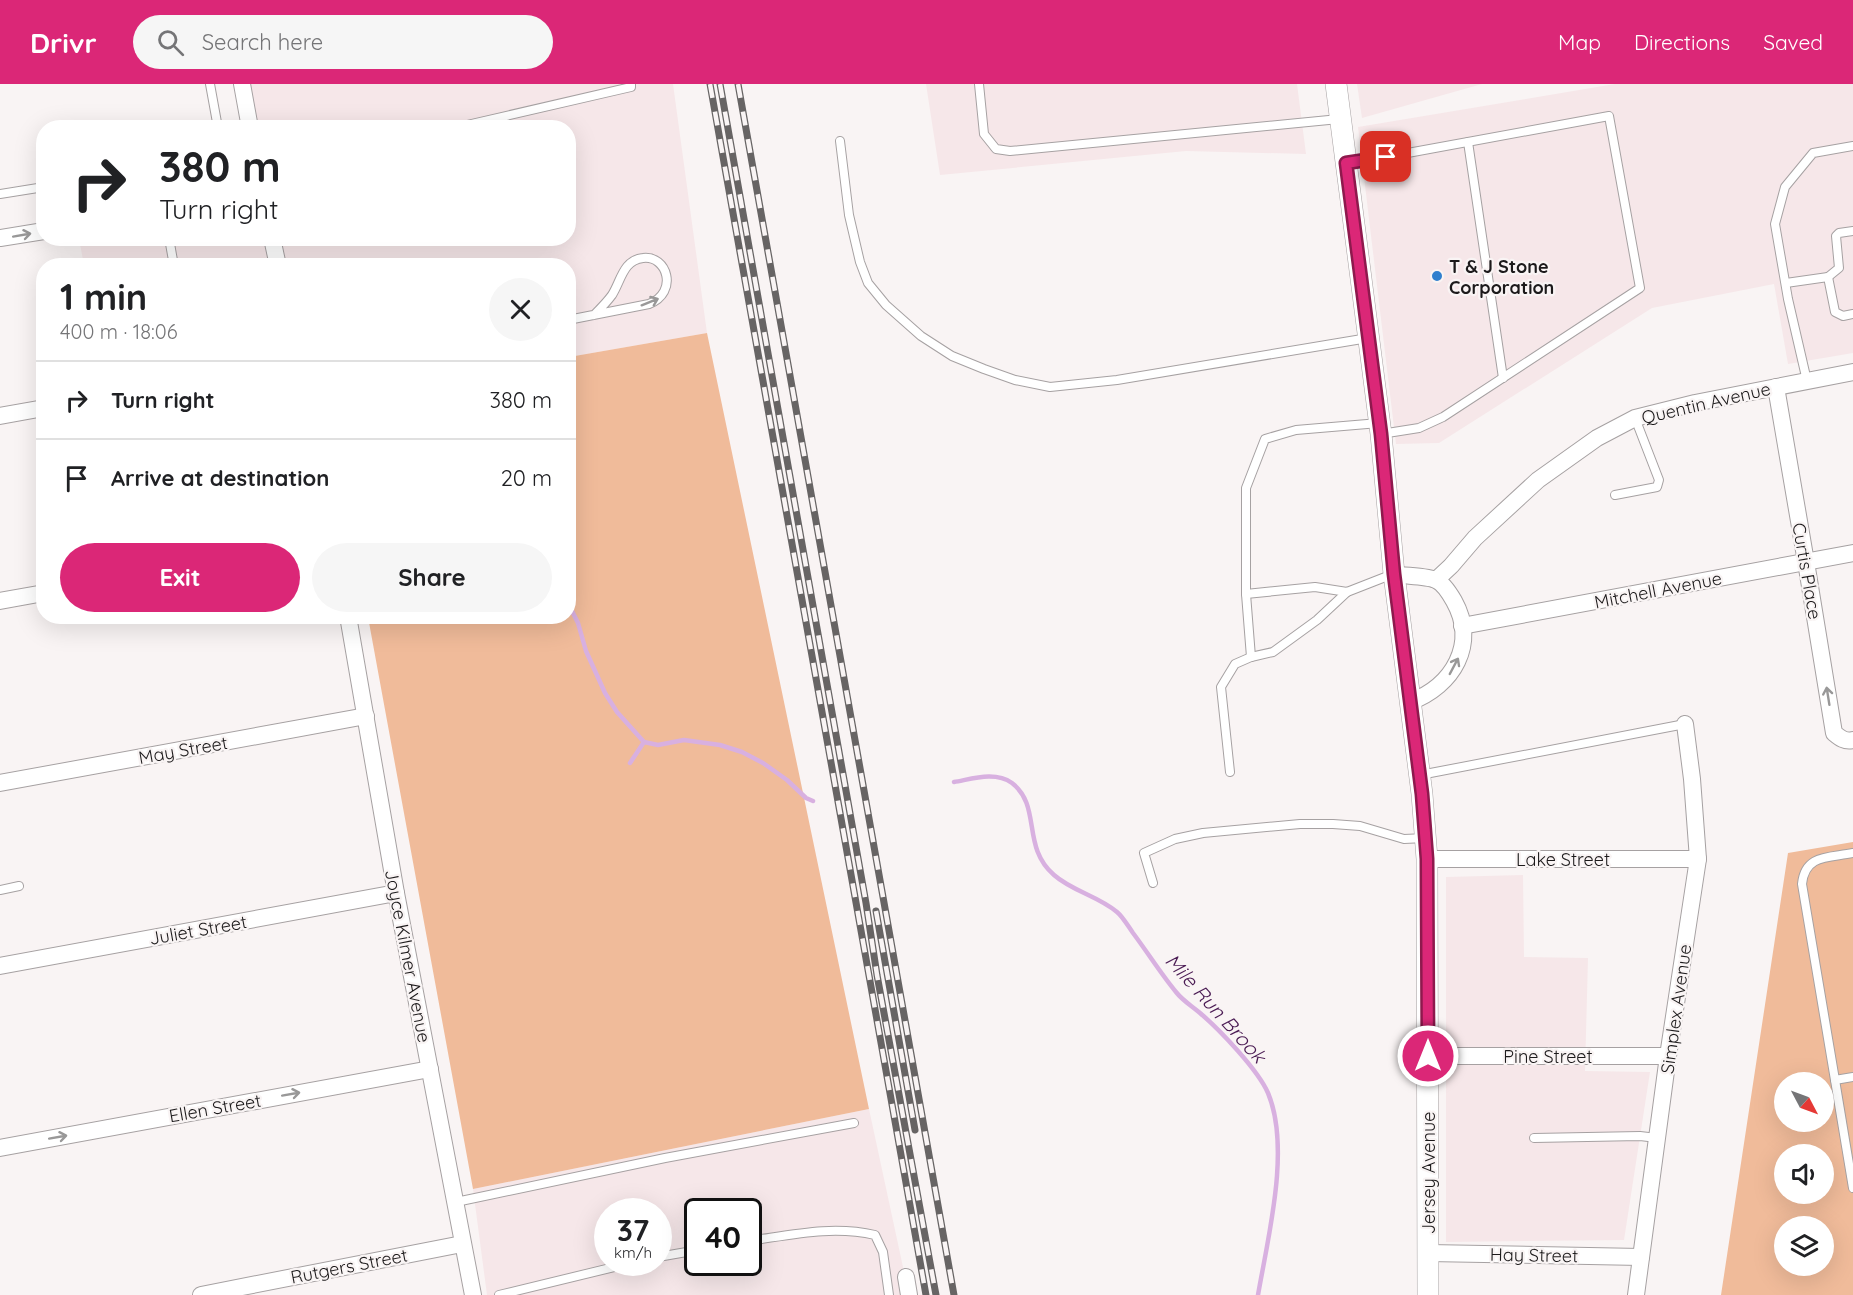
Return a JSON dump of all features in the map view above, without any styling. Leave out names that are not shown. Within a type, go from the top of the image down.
[{"type":"street","points":[[242,84],[249,120]]},
{"type":"street","name":"Jersey Avenue","points":[[1336,84],[1380,429],[1394,574],[1420,775],[1427,859],[1428,1295]]},
{"type":"street","points":[[0,238],[36,232]]},
{"type":"street","name":"Quentin Avenue","points":[[1436,580],[1475,538],[1538,480],[1597,438],[1635,418],[1695,403],[1853,372]]},
{"type":"street","name":"Curtis Place","points":[[1776,387],[1834,733],[1849,741],[1853,740]]},
{"type":"street","points":[[0,416],[36,409]]},
{"type":"street","name":"Mitchell Avenue","points":[[1462,626],[1853,553]]},
{"type":"street","points":[[1394,574],[1436,580],[1454,602],[1462,626],[1461,651],[1453,670],[1433,691],[1410,702]]},
{"type":"street","points":[[0,601],[36,594]]},
{"type":"street","name":"Joyce Kilmer Avenue","points":[[349,624],[396,893],[473,1295]]},
{"type":"street","name":"May Street","points":[[0,783],[366,716]]},
{"type":"street","name":"Simplex Avenue","points":[[1636,1295],[1668,1056],[1698,859],[1685,723]]},
{"type":"street","name":"Lake Street","points":[[1427,859],[1698,859]]},
{"type":"street","name":"Juliet Street","points":[[0,966],[396,893]]},
{"type":"street","name":"Pine Street","points":[[1428,1056],[1668,1056]]},
{"type":"street","name":"Ellen Street","points":[[0,1148],[430,1069]]},
{"type":"street","name":"Rutgers Street","points":[[201,1295],[462,1244]]},
{"type":"street","name":"Hay Street","points":[[1428,1253],[1641,1257]]},
{"type":"street","points":[[906,1277],[909,1295]]},
{"type":"lane","points":[[210,84],[217,120]]},
{"type":"lane","points":[[489,120],[631,87],[631,84]]},
{"type":"lane","points":[[979,84],[984,134],[996,148],[1010,151],[1340,119]]},
{"type":"lane","points":[[1251,657],[1246,594],[1246,488],[1265,439],[1296,430],[1419,428],[1443,417],[1640,288],[1609,116],[1346,163]]},
{"type":"lane","points":[[840,141],[849,215],[860,262],[868,283],[901,320],[921,336],[952,356],[1015,381],[1050,387],[1117,380],[1368,338]]},
{"type":"lane","points":[[1468,142],[1503,378]]},
{"type":"lane","points":[[1807,381],[1775,224],[1785,187],[1813,153],[1853,146]]},
{"type":"lane","points":[[0,195],[36,188]]},
{"type":"lane","points":[[1786,284],[1828,277],[1839,268],[1836,236],[1839,233],[1853,231]]},
{"type":"lane","points":[[576,318],[594,315],[649,304],[657,301],[667,287],[668,279],[665,271],[646,257],[637,260],[624,269],[613,293],[594,315]]},
{"type":"lane","points":[[1828,277],[1835,312],[1843,316],[1853,314]]},
{"type":"lane","points":[[1616,495],[1657,487],[1659,480],[1635,418]]},
{"type":"lane","points":[[1230,772],[1221,687],[1235,664],[1251,657],[1273,652],[1317,620],[1347,592],[1394,574]]},
{"type":"lane","points":[[1246,594],[1315,587],[1347,592]]},
{"type":"lane","points":[[1420,775],[1685,723]]},
{"type":"lane","points":[[1153,883],[1144,852],[1175,839],[1203,833],[1300,824],[1333,824],[1360,826],[1404,839],[1425,838]]},
{"type":"lane","points":[[1853,853],[1814,860],[1807,866],[1802,884],[1853,1188]]},
{"type":"lane","points":[[0,890],[19,886]]},
{"type":"lane","points":[[1836,1080],[1853,1077]]},
{"type":"lane","points":[[456,1202],[653,1161],[854,1123]]},
{"type":"lane","points":[[1534,1138],[1640,1136],[1657,1138]]},
{"type":"lane","points":[[762,1239],[825,1229],[856,1230],[875,1234],[883,1252],[890,1295]]},
{"type":"lane","points":[[499,1295],[594,1272]]},
{"type":"shaded area","points":[[247,84],[673,84],[707,333],[576,356],[576,258],[83,258],[80,246],[576,246],[576,120],[253,120]]},
{"type":"shaded area","points":[[926,84],[1297,84],[1306,154],[1186,151],[940,175]]},
{"type":"shaded area","points":[[1357,84],[1482,84],[1362,118]]},
{"type":"shaded area","points":[[1615,84],[1853,84],[1853,353],[1788,364],[1774,284],[1652,308],[1439,443],[1396,444],[1358,127]]},
{"type":"shaded area","points":[[707,333],[869,1109],[473,1189],[369,624],[576,624],[576,356]]},
{"type":"shaded area","points":[[1853,842],[1853,1295],[1721,1295],[1788,853]]},
{"type":"shaded area","points":[[1523,875],[1524,957],[1588,958],[1585,1071],[1650,1072],[1624,1240],[1446,1242],[1446,877]]},
{"type":"shaded area","points":[[869,1109],[909,1295],[487,1295],[473,1189]]},
{"type":"waterway","name":"Mile Run Brook","points":[[576,619],[586,651],[605,693],[617,712],[644,742],[658,745],[684,740],[720,745],[742,752],[763,763],[787,780],[806,798],[813,801]]},
{"type":"waterway","points":[[630,763],[644,742]]},
{"type":"waterway","name":"Mile Run Brook","points":[[954,782],[998,777],[1012,783],[1027,803],[1034,840],[1044,864],[1061,881],[1110,906],[1119,914],[1176,992],[1228,1040],[1263,1084],[1275,1115],[1278,1166],[1272,1220],[1258,1295]]},
{"type":"railway","points":[[710,84],[926,1295]]},
{"type":"railway","points":[[720,84],[877,975],[936,1295]]},
{"type":"railway","points":[[738,84],[954,1295]]},
{"type":"railway","points":[[876,911],[915,1130]]},
{"type":"place","name":"T & J Stone Corporation","points":[[1437,276]]},
{"type":"route","points":[[1386,157],[1346,163],[1381,434],[1394,574],[1422,794],[1427,859],[1428,1056]]}]
